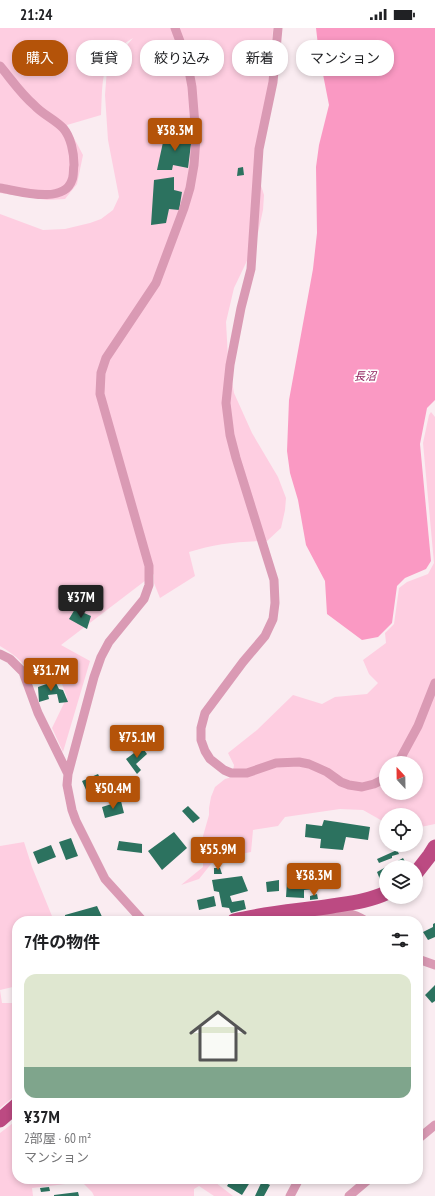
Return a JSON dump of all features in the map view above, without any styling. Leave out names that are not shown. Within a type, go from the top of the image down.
[{"type":"main road","points":[[423,864],[435,847]]},
{"type":"main road","points":[[258,916],[327,910],[379,896]]},
{"type":"main road","points":[[0,1120],[12,1109]]},
{"type":"street","points":[[139,916],[106,879],[76,821],[68,798],[67,785],[68,774],[94,677],[101,658],[109,642],[144,599],[149,585],[149,566],[100,394],[101,373],[106,358],[156,283],[190,188],[194,165],[196,138],[192,87],[187,60],[174,28]]},
{"type":"street","points":[[278,28],[273,82],[259,149],[251,269],[241,308],[230,365],[226,403],[230,435],[236,458],[274,580],[275,604],[273,619],[265,636],[243,662],[205,713],[201,728],[201,740],[210,759],[224,770],[231,773],[247,773],[276,763],[293,762],[309,764],[327,772],[341,782],[349,785],[362,787],[379,782]]},
{"type":"street","points":[[0,66],[34,106],[63,128],[67,134],[74,154],[72,180],[68,188],[62,192],[54,195],[0,188]]},
{"type":"street","points":[[0,654],[10,659],[23,672],[38,713],[68,774]]},
{"type":"street","points":[[402,756],[418,726],[435,683]]},
{"type":"street","points":[[312,916],[327,910],[344,912],[355,916]]},
{"type":"street","points":[[423,961],[435,965]]},
{"type":"street","points":[[423,1135],[435,1125]]},
{"type":"street","points":[[290,1196],[296,1184]]},
{"type":"street","points":[[349,1196],[362,1184]]},
{"type":"shaded area","points":[[0,28],[273,28],[272,40],[232,40],[232,76],[270,76],[268,112],[258,176],[264,195],[263,210],[256,242],[234,288],[226,322],[228,358],[234,393],[252,433],[278,477],[286,498],[281,528],[267,541],[227,544],[189,552],[195,576],[160,598],[154,583],[154,574],[61,645],[90,661],[63,752],[52,728],[67,697],[58,674],[35,683],[29,671],[21,662],[12,653],[0,646],[0,214],[43,230],[65,229],[90,223],[101,219],[113,210],[119,197],[108,140],[105,95],[106,76],[132,76],[131,40],[133,38],[130,40],[76,40],[76,76],[104,76],[101,115],[67,125],[83,155],[77,184],[65,199],[47,200],[0,193]]},
{"type":"shaded area","points":[[431,412],[435,417],[435,824],[423,827],[423,808],[379,808],[379,819],[363,810],[340,809],[285,817],[278,826],[253,830],[251,852],[215,859],[199,879],[181,885],[203,867],[203,836],[209,815],[211,797],[215,787],[225,779],[232,777],[234,765],[228,753],[257,730],[293,695],[322,704],[335,697],[367,694],[378,683],[369,674],[363,660],[386,643],[385,633],[394,624],[399,588],[407,582],[428,574],[434,563],[423,443]]},
{"type":"shaded area","points":[[24,842],[32,867],[52,916],[12,916],[12,987],[0,990],[0,846]]},
{"type":"shaded area","points":[[0,990],[2,1003],[12,1003],[12,1098],[0,1108]]},
{"type":"shaded area","points":[[12,1124],[12,1184],[65,1184],[32,1188],[33,1196],[0,1196],[0,1133]]},
{"type":"shaded area","points":[[84,1184],[217,1184],[233,1196],[214,1196],[199,1186],[194,1189],[194,1196],[94,1196]]},
{"type":"water","name":"長沼","points":[[316,28],[435,28],[435,400],[427,408],[420,444],[431,561],[426,569],[405,578],[397,586],[392,623],[378,637],[362,640],[327,614],[325,581],[306,545],[298,500],[290,473],[287,451],[289,400],[313,269],[317,233],[316,167],[319,145],[329,105],[323,76],[394,76],[394,40],[317,40]]},
{"type":"building","points":[[165,133],[192,136],[188,168],[173,165],[172,170],[157,170]]},
{"type":"building","points":[[243,167],[244,175],[237,176],[238,168]]},
{"type":"building","points":[[174,177],[174,190],[182,192],[179,210],[169,209],[166,223],[151,225],[154,180]]},
{"type":"building","points":[[75,609],[91,616],[87,629],[69,619]]},
{"type":"building","points":[[55,681],[59,689],[63,690],[68,702],[59,703],[57,694],[48,695],[49,699],[39,702],[38,687]]},
{"type":"building","points":[[142,747],[147,754],[136,764],[141,770],[137,774],[126,759]]},
{"type":"building","points":[[98,774],[103,784],[87,792],[82,781]]},
{"type":"building","points":[[121,801],[124,813],[105,818],[102,807]]},
{"type":"building","points":[[188,806],[200,818],[193,823],[182,811]]},
{"type":"building","points":[[324,820],[370,827],[368,840],[346,837],[343,850],[320,848],[321,839],[305,837],[306,824],[322,826]]},
{"type":"building","points":[[174,832],[187,848],[162,870],[148,851]]},
{"type":"building","points":[[71,838],[78,856],[66,860],[59,842]]},
{"type":"building","points":[[119,841],[142,844],[142,853],[117,850]]},
{"type":"building","points":[[51,845],[56,857],[38,864],[33,852]]},
{"type":"building","points":[[393,852],[398,852],[399,854],[392,856],[392,858],[387,860],[379,860],[379,863],[377,859]]},
{"type":"building","points":[[214,868],[220,868],[222,874],[214,874]]},
{"type":"building","points":[[242,876],[248,891],[230,896],[232,902],[244,900],[246,909],[231,913],[229,908],[222,907],[219,892],[214,891],[212,880]]},
{"type":"building","points":[[279,880],[279,891],[267,892],[266,882]]},
{"type":"building","points":[[287,882],[313,882],[314,889],[304,890],[304,898],[286,897]]},
{"type":"building","points":[[317,894],[318,899],[310,900],[310,896]]},
{"type":"building","points":[[214,896],[216,906],[199,910],[197,900]]},
{"type":"building","points":[[97,906],[102,916],[65,916]]},
{"type":"building","points":[[435,923],[435,937],[428,940],[423,932],[433,927],[433,924]]},
{"type":"building","points":[[435,985],[435,1001],[432,1003],[425,995]]},
{"type":"building","points":[[228,1184],[249,1184],[242,1195],[227,1186]]},
{"type":"building","points":[[261,1184],[270,1185],[264,1196],[255,1196]]},
{"type":"building","points":[[49,1187],[50,1191],[41,1192],[40,1188]]},
{"type":"building","points":[[78,1192],[79,1196],[54,1196],[54,1195]]}]
